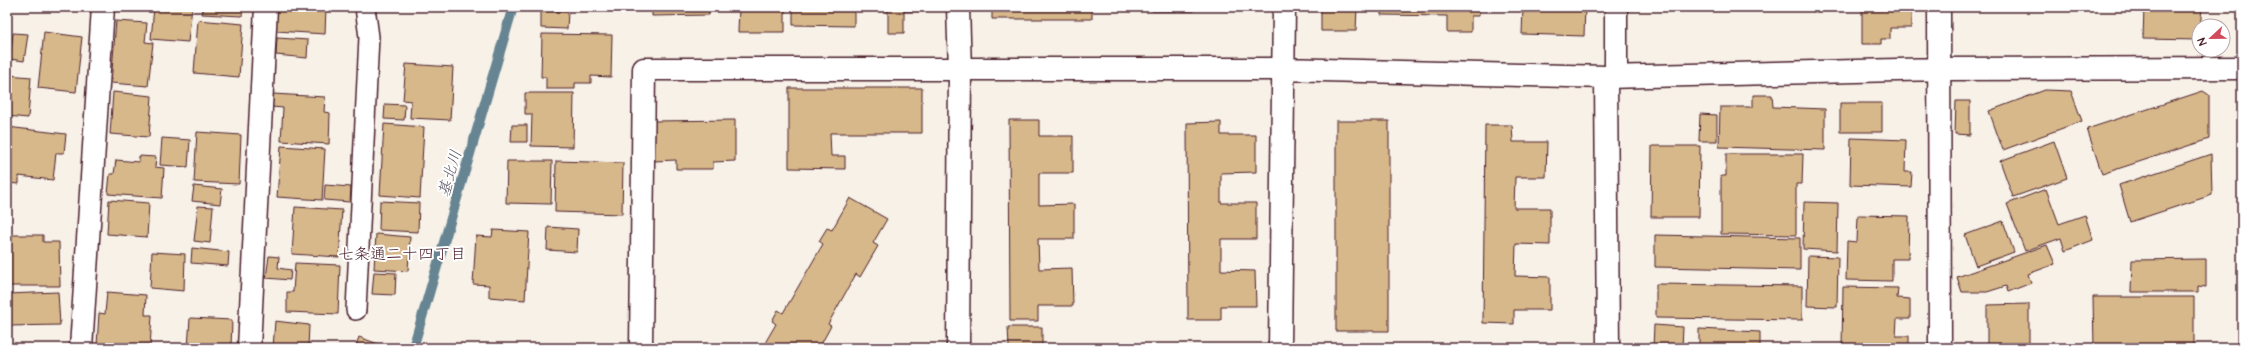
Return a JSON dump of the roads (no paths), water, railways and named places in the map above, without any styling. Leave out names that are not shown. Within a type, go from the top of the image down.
[{"type":"street","points":[[81,348],[103,7]]},
{"type":"street","points":[[249,348],[266,7]]},
{"type":"street","points":[[958,7],[960,70],[958,348]]},
{"type":"street","points":[[1280,348],[1284,7]]},
{"type":"street","points":[[1608,348],[1611,76],[1616,7]]},
{"type":"street","points":[[1938,7],[1940,348]]},
{"type":"street","points":[[641,348],[644,69],[1283,69],[1611,76],[1939,69],[2242,68]]},
{"type":"lane","points":[[356,310],[369,37],[365,7]]},
{"type":"waterway","name":"基北川","points":[[413,348],[513,7]]},
{"type":"district","name":"七条通二十四丁目","points":[[402,253]]}]
